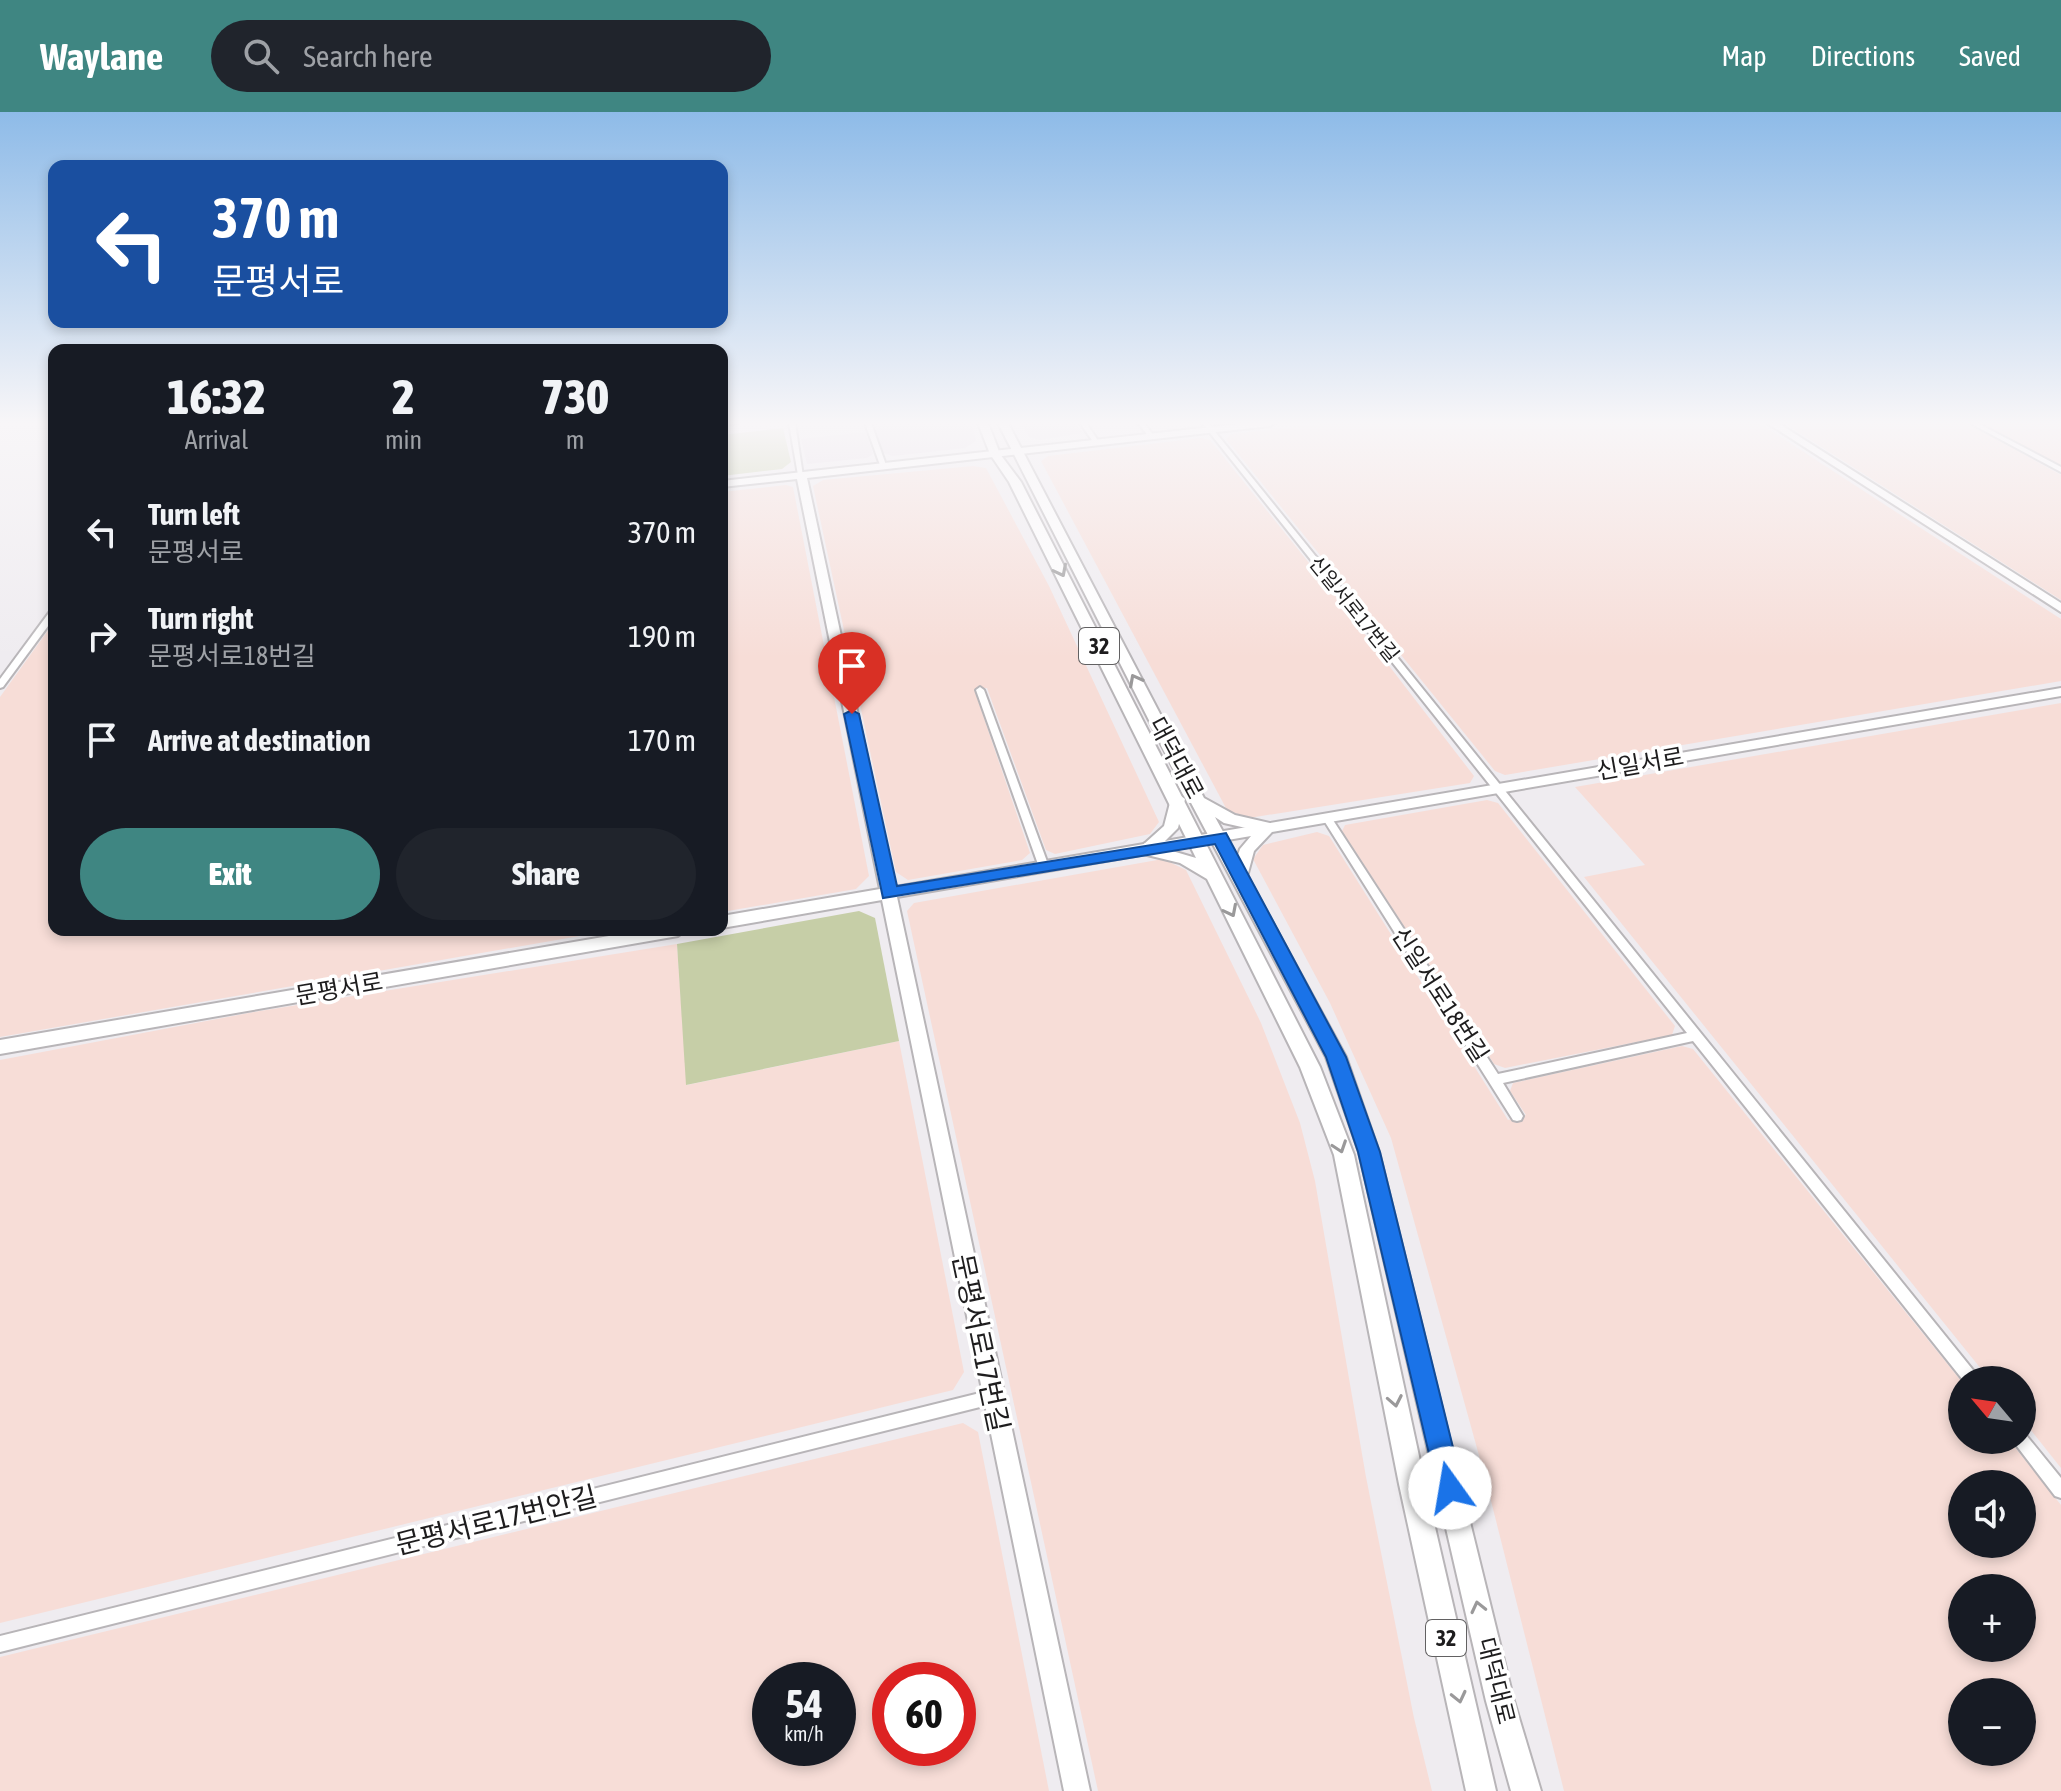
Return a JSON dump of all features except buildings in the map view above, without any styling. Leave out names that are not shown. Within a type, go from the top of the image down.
[{"type":"main road","name":"문평서로17번길","points":[[807,501],[1077,1791]]},
{"type":"main road","name":"대덕대로","points":[[1025,501],[1178,799],[1310,1067],[1344,1155],[1415,1499],[1481,1791]]},
{"type":"main road","name":"대덕대로","points":[[1042,501],[1336,1057],[1369,1152],[1500,1701],[1526,1791]]},
{"type":"main road","points":[[1894,501],[2061,608]]},
{"type":"main road","name":"신일서로","points":[[1220,837],[2061,692]]},
{"type":"main road","points":[[1145,849],[1164,838],[1171,828],[1178,799]]},
{"type":"main road","points":[[1197,799],[1230,819],[1268,828]]},
{"type":"main road","points":[[1240,873],[1247,849],[1268,828]]},
{"type":"main road","points":[[728,921],[1220,837]]},
{"type":"main road","points":[[1145,849],[1185,859],[1214,876]]},
{"type":"main road","name":"문평서로","points":[[0,1047],[643,936]]},
{"type":"street","name":"신일서로17번길","points":[[1268,501],[1497,788]]},
{"type":"street","points":[[0,685],[48,620]]},
{"type":"street","points":[[980,690],[1044,867]]},
{"type":"street","points":[[1497,788],[1961,1366]]},
{"type":"street","name":"신일서로18번길","points":[[1328,819],[1495,1080],[1693,1036]]},
{"type":"street","points":[[1495,1080],[1517,1116]]},
{"type":"street","name":"문평서로17번안길","points":[[0,1644],[992,1397]]},
{"type":"street","points":[[2032,1454],[2061,1490]]},
{"type":"shaded area","points":[[728,501],[796,501],[869,876],[856,889],[728,911]]},
{"type":"shaded area","points":[[816,501],[1004,501],[1049,586],[1159,822],[1150,834],[1055,854],[1046,850],[987,688],[974,689],[1030,853],[1022,860],[908,880],[896,872]]},
{"type":"shaded area","points":[[1063,501],[1259,501],[1474,776],[1470,783],[1249,818],[1227,810]]},
{"type":"shaded area","points":[[1277,501],[1880,501],[2061,619],[2061,681],[1505,775],[1495,771]]},
{"type":"shaded area","points":[[1907,501],[2061,501],[2061,600]]},
{"type":"shaded area","points":[[48,630],[48,936],[580,936],[0,1037],[0,697]]},
{"type":"shaded area","points":[[2061,703],[2061,1468],[2036,1437],[2036,1366],[1979,1366],[1584,877],[1645,865],[1575,787]]},
{"type":"shaded area","points":[[1487,800],[1498,803],[1675,1026],[1672,1035],[1505,1068],[1494,1064],[1342,831],[1345,825]]},
{"type":"shaded area","points":[[1317,832],[1329,836],[1508,1120],[1526,1115],[1510,1091],[1513,1083],[1682,1046],[1693,1049],[1949,1366],[1948,1454],[2020,1454],[2033,1470],[1948,1470],[1948,1558],[2036,1558],[2036,1474],[2061,1505],[2061,1791],[1564,1791],[1485,1477],[1391,1138],[1330,1003],[1253,859],[1263,845]]},
{"type":"shaded area","points":[[1163,859],[1186,870],[1261,1023],[1300,1123],[1315,1181],[1366,1477],[1414,1718],[1432,1791],[1098,1791],[907,911],[914,903]]},
{"type":"shaded area","points":[[677,944],[687,1085],[899,1041],[964,1372],[953,1390],[0,1623],[0,1060],[254,1012]]},
{"type":"shaded area","points":[[963,1423],[978,1432],[1049,1791],[0,1791],[0,1657]]},
{"type":"green space","points":[[859,911],[875,918],[899,1041],[686,1085],[677,944]]},
{"type":"route","points":[[852,714],[890,893],[1220,837],[1336,1057],[1369,1152],[1450,1488]]}]
